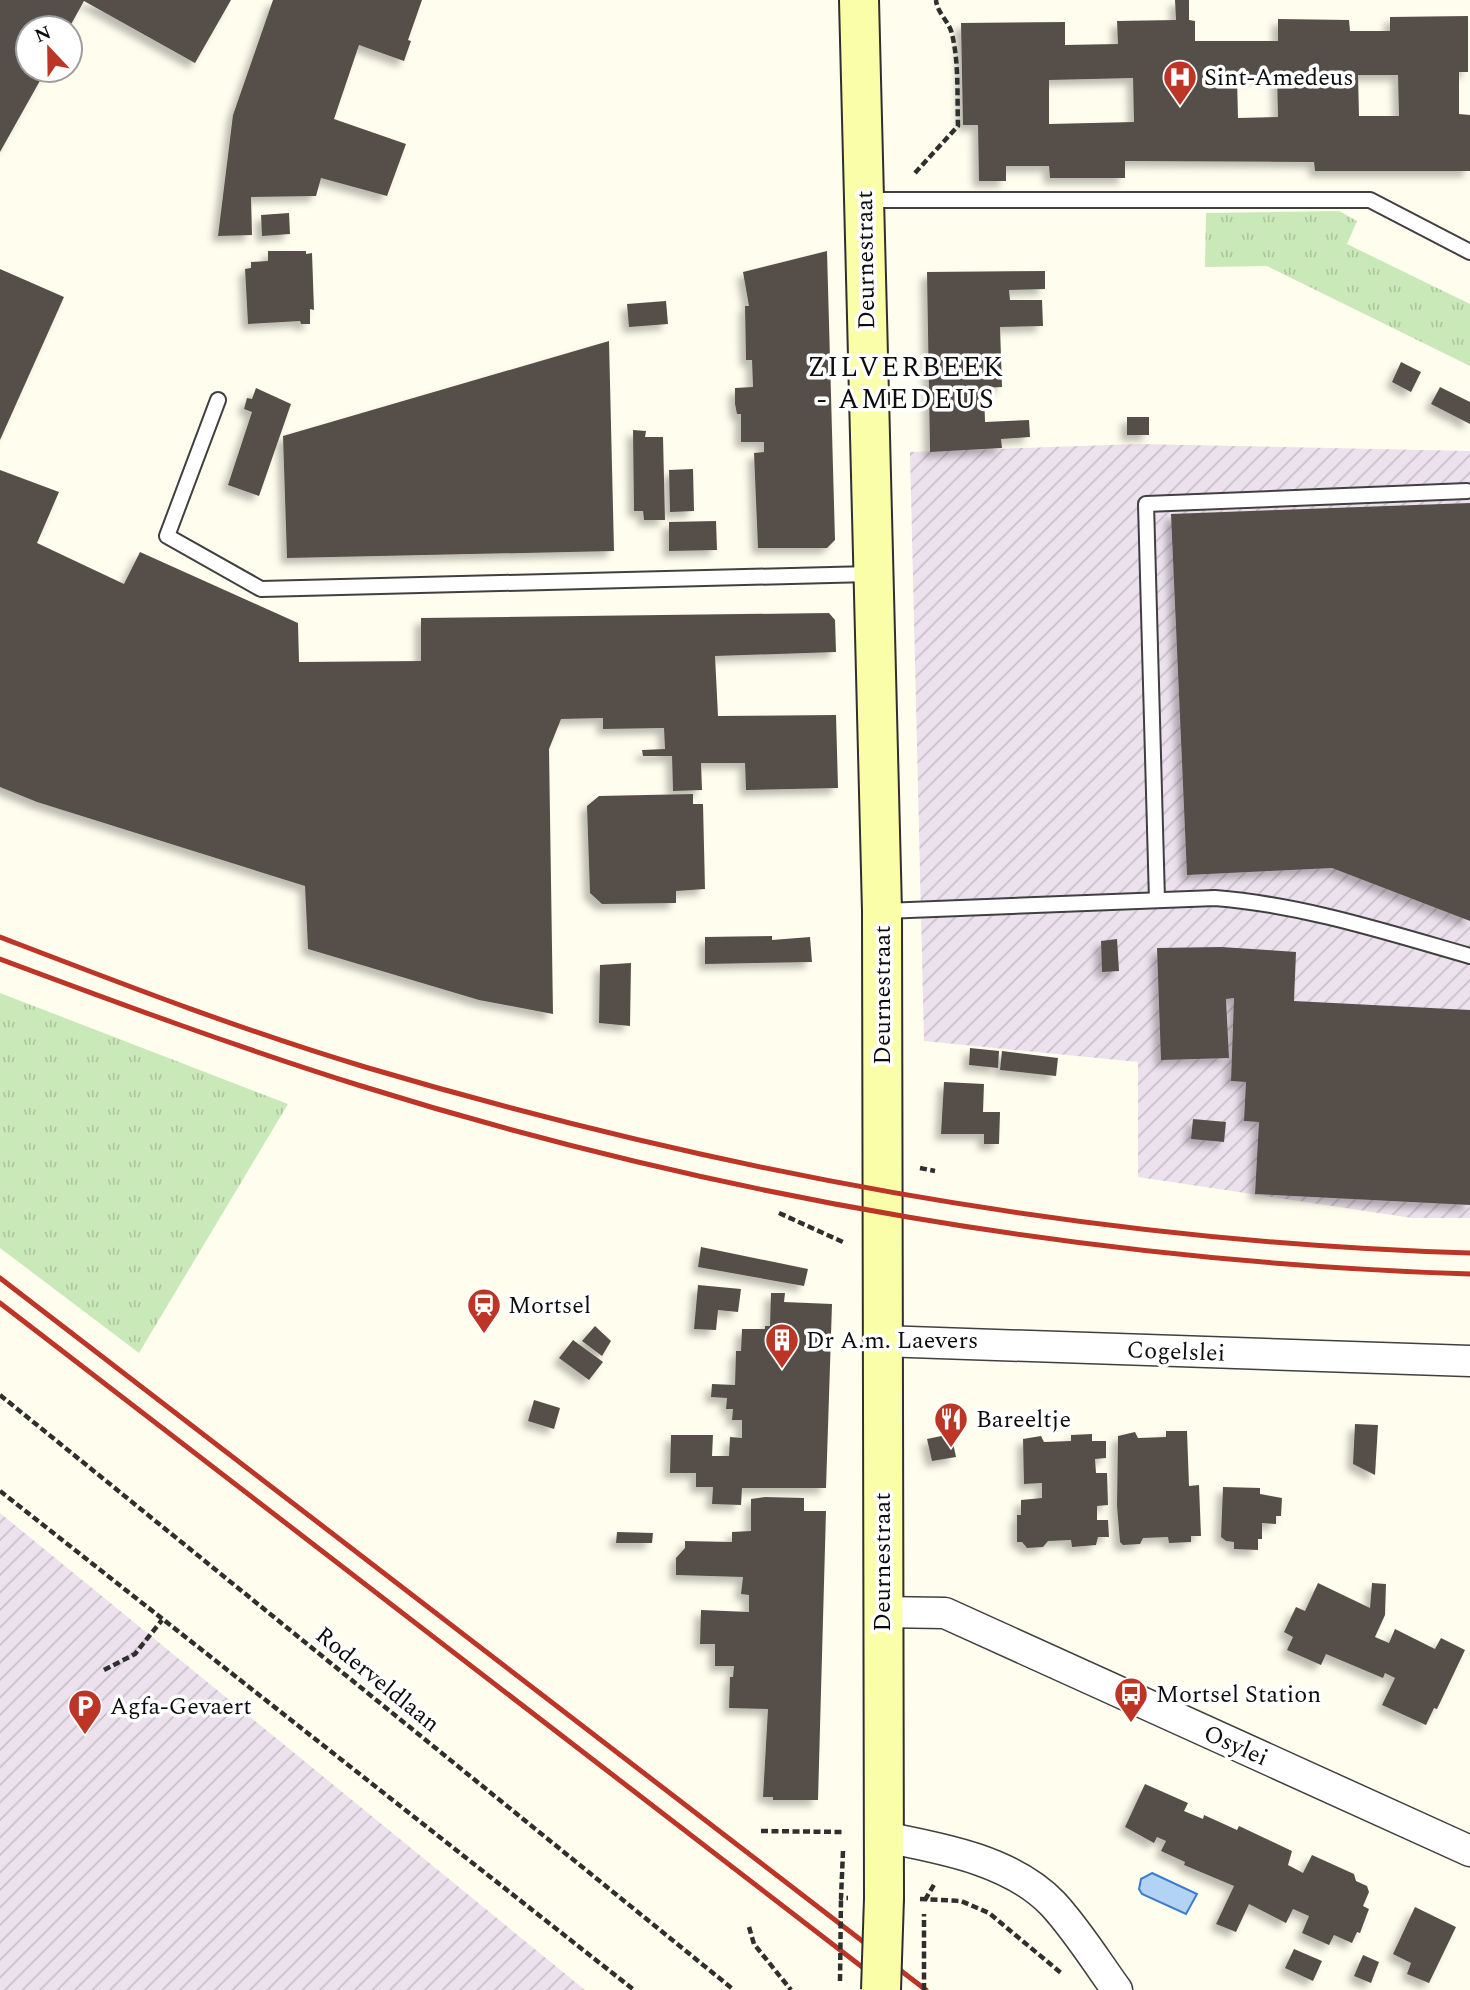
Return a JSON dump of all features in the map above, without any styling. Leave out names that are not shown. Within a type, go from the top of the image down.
[{"type":"street","name":"Deurnestraat","points":[[859,0],[881,200],[874,573],[882,911],[881,1612],[884,1898],[881,1990]]},
{"type":"street","name":"Cogelslei","points":[[881,1341],[1470,1361]]},
{"type":"street","name":"Osylei","points":[[881,1612],[945,1613],[1470,1851]]},
{"type":"street","points":[[884,1837],[976,1857],[1027,1884],[1050,1901],[1070,1924],[1117,1990]]},
{"type":"lane","points":[[881,200],[1370,200],[1470,252]]},
{"type":"lane","points":[[218,400],[167,536],[261,589],[874,573]]},
{"type":"lane","points":[[1157,900],[1146,504],[1467,491]]},
{"type":"lane","points":[[882,911],[1215,898],[1266,902],[1470,956]]},
{"type":"path","points":[[881,200],[909,179],[958,126],[956,50],[950,24],[937,7],[936,0]]},
{"type":"path","points":[[779,1213],[849,1245],[848,1232]]},
{"type":"path","name":"Roderveldlaan","points":[[0,1395],[734,1990]]},
{"type":"path","points":[[0,1491],[634,1990]]},
{"type":"path","points":[[104,1670],[135,1654],[163,1620]]},
{"type":"path","points":[[840,1990],[844,1818]]},
{"type":"path","points":[[761,1831],[844,1832]]},
{"type":"path","points":[[924,1990],[925,1900],[961,1901],[989,1913],[1032,1947],[1068,1981]]},
{"type":"path","points":[[749,1927],[754,1944],[791,1990]]},
{"type":"shaded area","points":[[1139,444],[1470,451],[1470,1218],[1412,1218],[1138,1177],[1138,1062],[924,1041],[910,452]]},
{"type":"shaded area","points":[[0,1513],[585,1990],[0,1990]]},
{"type":"green space","points":[[1339,211],[1357,221],[1347,244],[1470,304],[1470,366],[1267,266],[1205,267],[1206,213]]},
{"type":"green space","points":[[0,993],[288,1104],[139,1353],[0,1248]]},
{"type":"water","points":[[1152,1873],[1197,1894],[1186,1914],[1142,1894],[1139,1889],[1141,1879]]},
{"type":"building","points":[[0,0],[231,0],[195,63],[84,1],[77,14],[14,14],[14,84],[38,84],[0,152]]},
{"type":"building","points":[[273,0],[422,0],[408,40],[411,41],[404,61],[359,45],[334,119],[406,144],[387,196],[321,178],[316,196],[251,197],[252,235],[218,236],[233,115]]},
{"type":"building","points":[[1175,0],[1189,0],[1189,20],[1195,21],[1195,41],[1278,41],[1278,19],[1349,20],[1350,31],[1390,31],[1390,17],[1468,16],[1468,72],[1459,72],[1459,114],[1470,115],[1470,171],[1315,171],[1314,162],[1125,161],[1125,178],[1050,178],[1049,166],[1006,166],[1006,181],[979,181],[978,125],[963,125],[961,23],[1065,22],[1065,45],[1118,44],[1117,21],[1176,20]],"holes":[[[1358,75],[1398,75],[1399,116],[1359,116]],[[1277,76],[1278,117],[1238,118],[1237,78]],[[1133,78],[1134,122],[1049,124],[1049,80]]]},
{"type":"building","points":[[289,213],[290,234],[262,236],[261,215]]},
{"type":"building","points":[[268,251],[312,253],[314,310],[310,309],[310,324],[301,324],[300,321],[248,324],[245,269],[251,268],[251,262],[268,261]]},
{"type":"building","points":[[827,251],[835,540],[827,548],[758,548],[754,453],[764,452],[764,442],[741,442],[741,414],[737,414],[735,404],[735,388],[753,387],[752,360],[746,360],[745,306],[749,306],[743,272]]},
{"type":"building","points":[[0,269],[64,297],[0,440]]},
{"type":"building","points":[[1045,271],[1045,289],[1009,290],[1010,300],[1042,300],[1043,326],[1000,327],[1002,387],[984,388],[985,422],[1029,420],[1030,437],[1001,439],[1002,448],[930,452],[927,272]]},
{"type":"building","points":[[666,301],[668,324],[629,327],[627,304]]},
{"type":"building","points":[[609,341],[614,551],[287,558],[283,436]]},
{"type":"building","points":[[1401,362],[1421,372],[1411,392],[1392,382]]},
{"type":"building","points":[[1440,387],[1470,402],[1470,424],[1431,404]]},
{"type":"building","points":[[256,388],[291,404],[259,496],[228,485],[252,412],[244,409],[247,398],[252,399]]},
{"type":"building","points":[[1127,417],[1149,417],[1149,435],[1127,435]]},
{"type":"building","points":[[633,430],[646,431],[645,437],[663,437],[665,520],[644,520],[643,511],[634,511]]},
{"type":"building","points":[[693,469],[694,511],[670,512],[669,470]]},
{"type":"building","points":[[0,470],[59,492],[37,543],[124,584],[140,552],[298,623],[299,662],[421,661],[421,618],[829,613],[835,620],[836,652],[715,656],[718,716],[836,715],[838,788],[746,790],[745,763],[701,763],[702,790],[673,791],[672,756],[643,756],[642,750],[665,749],[664,728],[603,729],[603,718],[561,719],[549,749],[553,1014],[479,1000],[308,949],[305,886],[37,802],[0,787]]},
{"type":"building","points":[[1470,503],[1470,921],[1332,868],[1187,875],[1171,514]]},
{"type":"building","points":[[716,521],[717,550],[669,551],[669,522]]},
{"type":"building","points":[[693,794],[693,804],[703,804],[705,889],[676,891],[676,903],[602,904],[590,893],[587,806],[599,796]]},
{"type":"building","points":[[772,936],[772,940],[810,937],[812,962],[705,964],[705,937]]},
{"type":"building","points":[[1117,939],[1119,971],[1102,972],[1101,941]]},
{"type":"building","points":[[1221,947],[1296,952],[1294,1001],[1470,1010],[1470,1205],[1255,1194],[1259,1122],[1244,1121],[1246,1082],[1231,1081],[1234,998],[1226,999],[1229,1058],[1161,1060],[1157,948]]},
{"type":"building","points":[[631,963],[630,1026],[599,1023],[600,965]]},
{"type":"building","points":[[970,1048],[999,1051],[998,1068],[969,1065]]},
{"type":"building","points":[[1002,1051],[1058,1058],[1056,1076],[1000,1070]]},
{"type":"building","points":[[944,1082],[984,1084],[983,1112],[1000,1112],[999,1144],[984,1144],[984,1134],[941,1134]]},
{"type":"building","points":[[1193,1119],[1226,1122],[1224,1142],[1191,1139]]},
{"type":"building","points":[[701,1247],[808,1269],[804,1286],[698,1267]]},
{"type":"building","points":[[698,1285],[741,1289],[738,1312],[718,1310],[716,1330],[694,1329]]},
{"type":"building","points":[[771,1293],[785,1293],[784,1302],[832,1304],[826,1488],[742,1488],[741,1505],[712,1504],[713,1487],[696,1487],[696,1473],[670,1473],[671,1435],[713,1435],[712,1456],[729,1456],[730,1437],[742,1438],[742,1420],[732,1420],[733,1409],[726,1409],[727,1398],[711,1397],[712,1384],[735,1385],[736,1351],[741,1351],[742,1329],[765,1329],[765,1326],[770,1326]]},
{"type":"building","points":[[595,1326],[611,1341],[602,1356],[582,1341]]},
{"type":"building","points":[[573,1340],[603,1362],[589,1380],[559,1358]]},
{"type":"building","points":[[534,1400],[560,1408],[554,1429],[528,1421]]},
{"type":"building","points":[[1355,1424],[1378,1425],[1375,1475],[1353,1464]]},
{"type":"building","points":[[1166,1431],[1187,1431],[1189,1486],[1199,1485],[1201,1536],[1191,1536],[1191,1542],[1169,1543],[1168,1537],[1143,1538],[1140,1544],[1123,1545],[1120,1542],[1117,1506],[1118,1436],[1135,1432],[1138,1438],[1166,1437]]},
{"type":"building","points":[[951,1434],[956,1457],[932,1461],[927,1439]]},
{"type":"building","points":[[1092,1434],[1092,1441],[1106,1441],[1106,1458],[1095,1459],[1096,1473],[1107,1473],[1108,1505],[1097,1506],[1097,1520],[1108,1520],[1109,1537],[1098,1537],[1096,1545],[1072,1547],[1071,1540],[1048,1541],[1043,1547],[1027,1548],[1022,1542],[1017,1542],[1017,1515],[1021,1515],[1021,1500],[1042,1498],[1042,1483],[1024,1484],[1023,1439],[1041,1436],[1044,1442],[1071,1441],[1071,1435]]},
{"type":"building","points":[[1223,1487],[1260,1488],[1260,1494],[1282,1498],[1281,1516],[1276,1516],[1276,1524],[1262,1523],[1262,1539],[1258,1539],[1258,1550],[1234,1549],[1234,1542],[1221,1537]]},
{"type":"building","points":[[804,1498],[804,1511],[826,1511],[818,1800],[773,1800],[773,1797],[763,1797],[768,1709],[729,1708],[730,1677],[733,1677],[734,1666],[715,1666],[715,1644],[700,1644],[701,1610],[749,1612],[749,1595],[741,1594],[743,1577],[676,1575],[676,1558],[685,1548],[685,1541],[732,1542],[732,1532],[751,1531],[751,1499]]},
{"type":"building","points":[[617,1532],[653,1533],[652,1543],[616,1543]]},
{"type":"building","points":[[1318,1583],[1370,1608],[1372,1583],[1386,1584],[1385,1615],[1375,1637],[1389,1643],[1395,1629],[1435,1649],[1441,1638],[1465,1650],[1437,1709],[1434,1708],[1426,1725],[1382,1705],[1395,1678],[1385,1673],[1383,1678],[1326,1654],[1321,1665],[1287,1650],[1293,1637],[1284,1632],[1296,1607],[1305,1611]]},
{"type":"building","points":[[1145,1784],[1188,1803],[1184,1811],[1203,1819],[1204,1815],[1237,1830],[1239,1826],[1292,1851],[1288,1865],[1303,1873],[1312,1855],[1354,1874],[1356,1881],[1367,1886],[1369,1892],[1363,1906],[1369,1909],[1360,1933],[1357,1932],[1352,1943],[1334,1935],[1329,1945],[1302,1933],[1309,1916],[1293,1909],[1286,1923],[1249,1904],[1236,1932],[1216,1924],[1234,1886],[1184,1865],[1185,1862],[1161,1851],[1166,1841],[1157,1837],[1154,1843],[1125,1827]]},
{"type":"building","points":[[1415,1907],[1456,1927],[1429,1983],[1407,1974],[1411,1963],[1393,1954]]},
{"type":"building","points":[[1294,1949],[1322,1961],[1313,1981],[1285,1968]]},
{"type":"building","points":[[1363,1955],[1379,1962],[1371,1983],[1354,1976]]},
{"type":"railway","points":[[0,937],[227,1022],[365,1067],[500,1105],[773,1170],[912,1196],[1050,1217],[1190,1234],[1330,1246],[1470,1253]]},
{"type":"railway","points":[[0,959],[223,1040],[358,1085],[493,1125],[768,1191],[908,1217],[1188,1255],[1329,1267],[1470,1274]]},
{"type":"railway","points":[[0,1278],[926,1990]]},
{"type":"railway","points":[[0,1303],[892,1990]]},
{"type":"place","name":"Sint-Amedeus","points":[[1180,107]]},
{"type":"place","name":"Mortsel","points":[[484,1335]]},
{"type":"place","name":"Dr A.m. Laevers","points":[[782,1370]]},
{"type":"place","name":"Bareeltje","points":[[951,1449]]},
{"type":"place","name":"Mortsel Station","points":[[1131,1724]]},
{"type":"place","name":"Agfa-Gevaert","points":[[85,1736]]},
{"type":"district","name":"ZILVERBEEK - AMEDEUS","points":[[906,382]]}]
